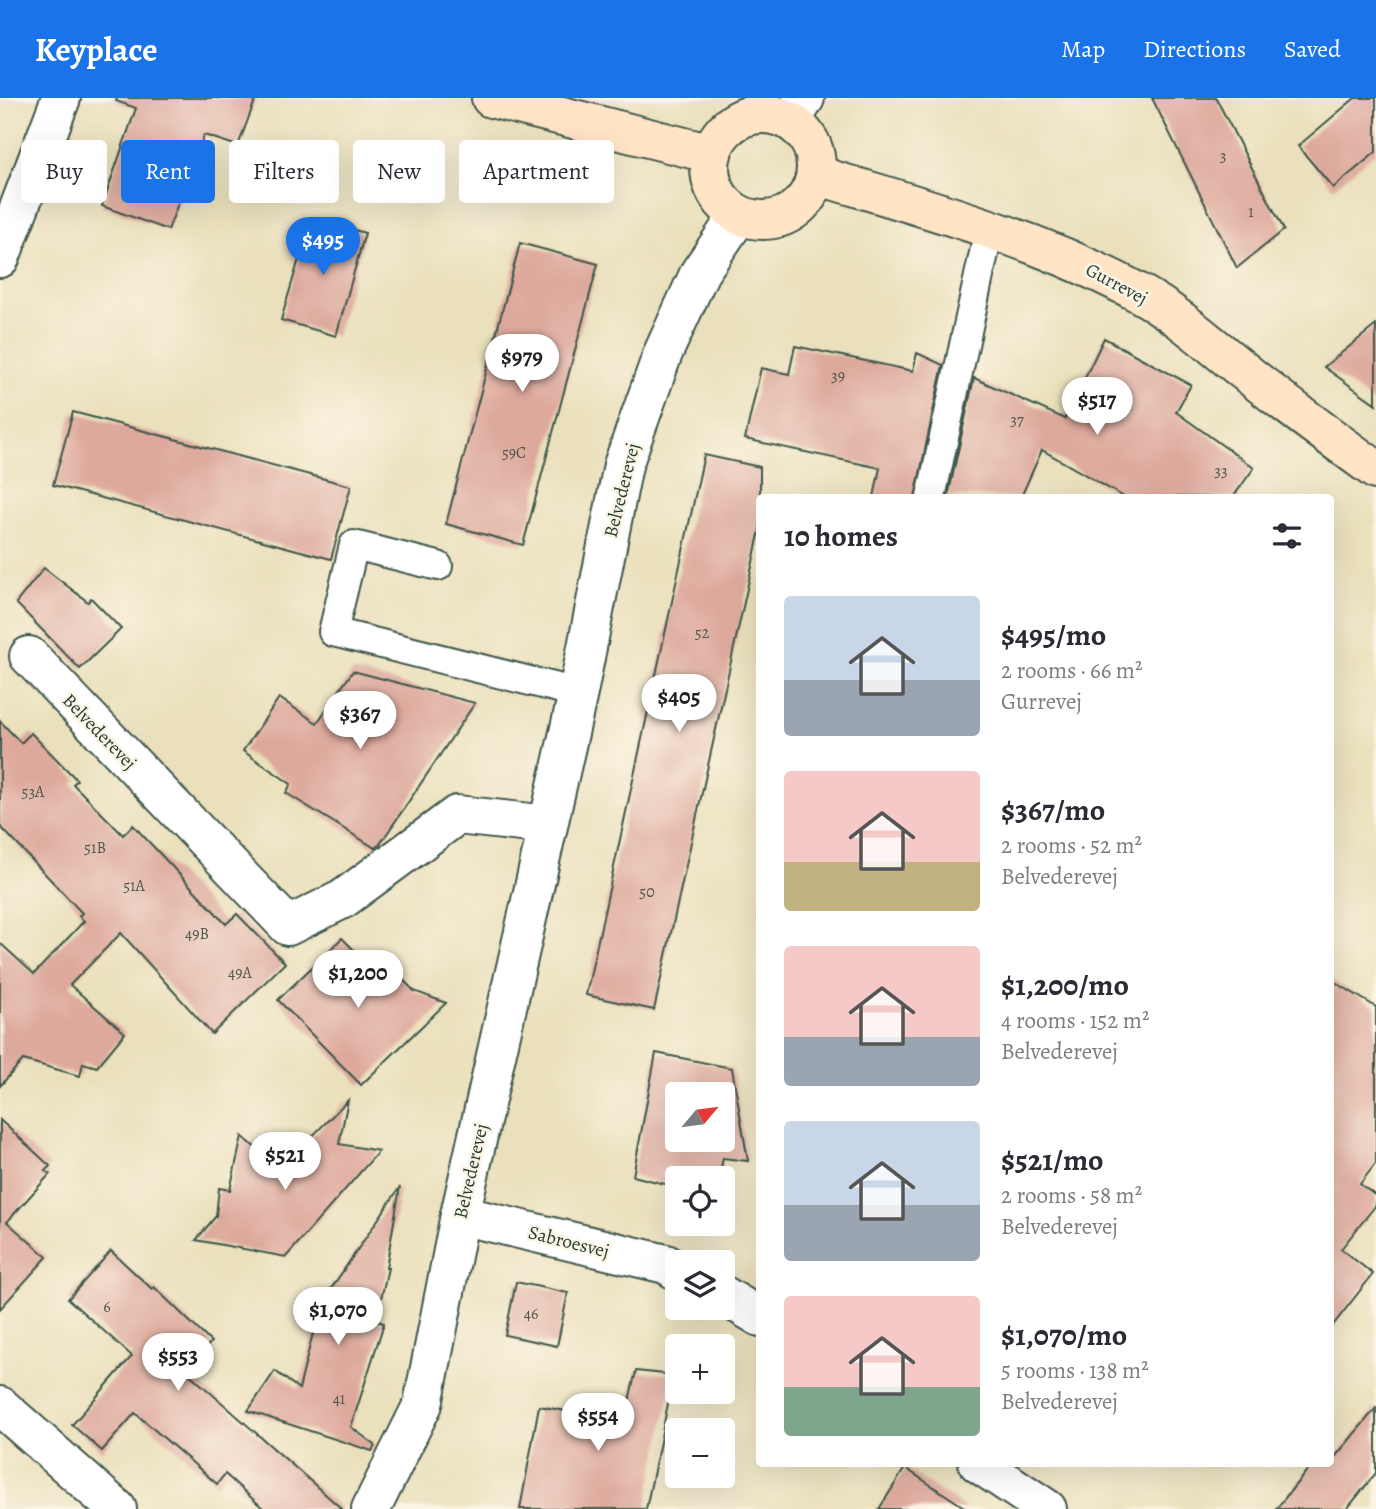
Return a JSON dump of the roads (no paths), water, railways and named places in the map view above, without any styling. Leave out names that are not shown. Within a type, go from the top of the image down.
[{"type":"street","points":[[0,257],[61,98]]},
{"type":"street","points":[[491,98],[712,153]]},
{"type":"street","points":[[798,110],[802,132],[811,144],[816,159],[816,175],[812,188],[794,211],[782,217],[767,220],[739,215],[718,195],[712,182],[710,167],[718,138],[729,126],[743,118],[798,110]]},
{"type":"street","name":"Gurrevej","points":[[816,175],[1077,261],[1141,294],[1376,470]]},
{"type":"street","name":"Belvederevej","points":[[371,1509],[423,1404],[460,1214],[578,693],[623,465],[668,341],[700,272],[739,215]]},
{"type":"street","name":"Belvederevej","points":[[29,656],[288,926],[343,899],[457,816],[548,825]]},
{"type":"street","name":"Sabroesvej","points":[[460,1214],[665,1264]]},
{"type":"street","points":[[735,1302],[756,1315]]},
{"type":"street","points":[[0,1406],[117,1509]]},
{"type":"street","points":[[984,1467],[1048,1509]]},
{"type":"lane","points":[[932,494],[989,230]]},
{"type":"lane","points":[[438,566],[354,545],[333,632],[578,693]]}]
